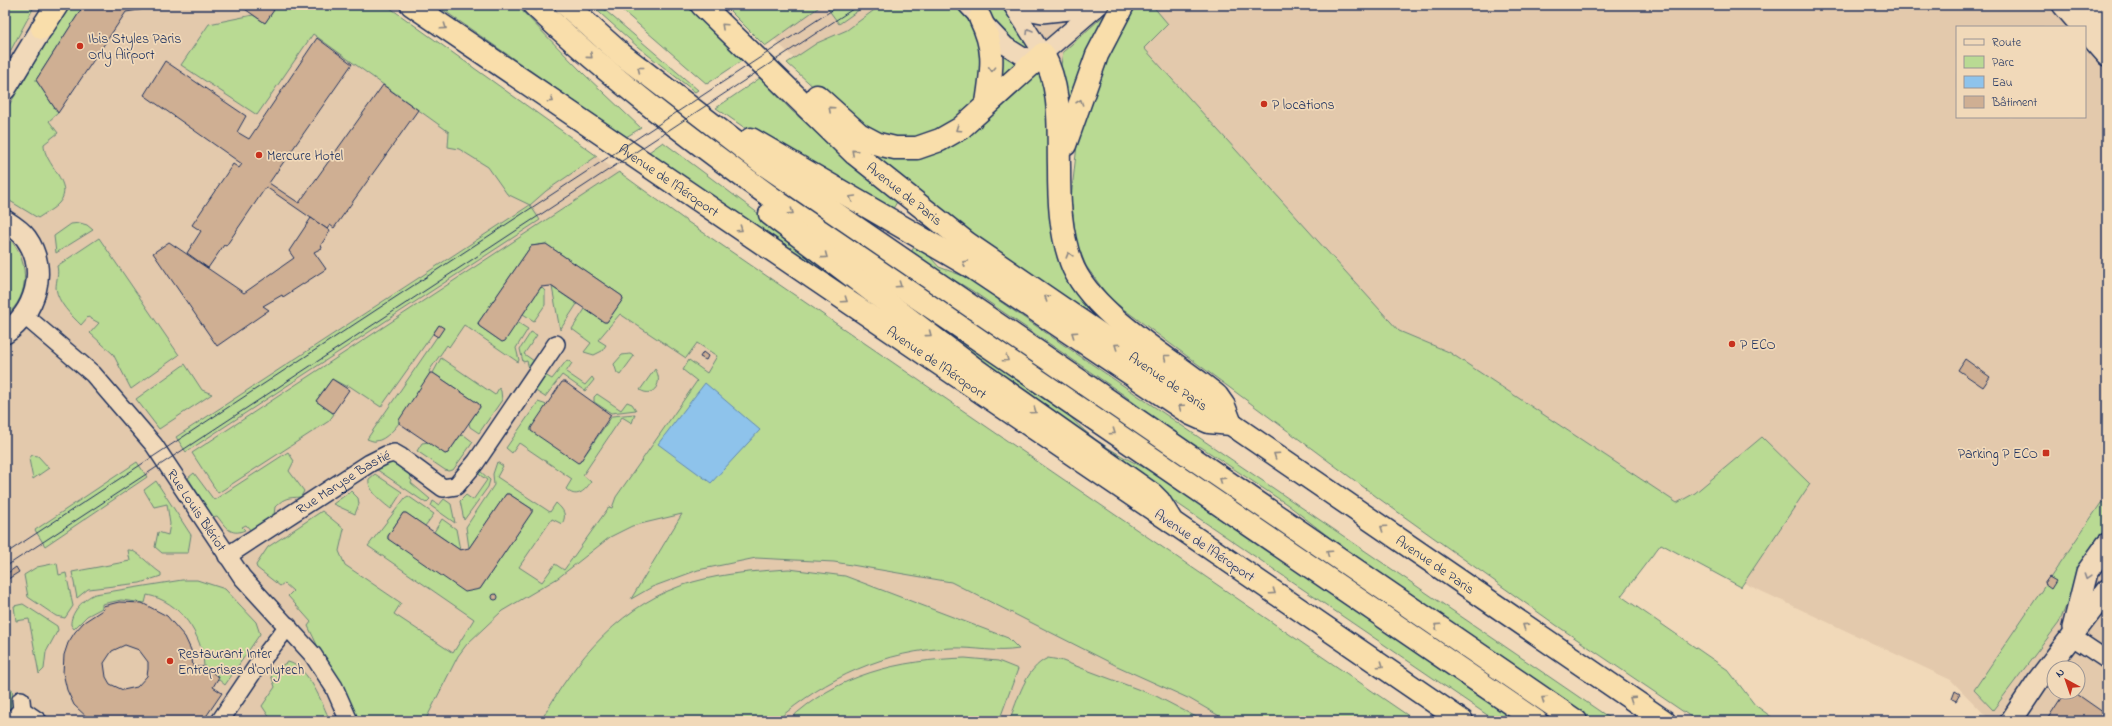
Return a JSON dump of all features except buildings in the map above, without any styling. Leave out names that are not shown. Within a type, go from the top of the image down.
[{"type":"highway","points":[[42,28],[50,5]]},
{"type":"highway","points":[[42,28],[57,5]]},
{"type":"highway","name":"Avenue de l'Aéroport","points":[[412,5],[1462,721]]},
{"type":"highway","points":[[534,5],[632,91],[692,139],[778,203],[1536,721]]},
{"type":"highway","points":[[566,5],[621,54],[758,161],[1576,721]]},
{"type":"highway","name":"Avenue de Paris","points":[[702,5],[855,154],[967,243],[1664,721]]},
{"type":"highway","points":[[1059,166],[1097,55],[1123,5]]},
{"type":"highway","points":[[974,12],[990,41],[992,57],[987,103]]},
{"type":"highway","points":[[671,93],[724,118],[759,144],[973,268],[1191,414],[1209,422],[1230,424],[1224,406],[1217,396],[1115,319],[1084,285],[1072,264],[1063,235],[1060,213],[1059,118],[1056,92],[1049,66],[1043,54],[961,128],[940,140],[917,148],[895,148],[878,144],[859,134],[792,73],[747,48]]},
{"type":"highway","points":[[692,139],[701,156],[720,178],[979,372],[1153,495],[1159,501],[1172,522]]},
{"type":"street","points":[[1014,7],[1042,14],[1070,11],[1091,5]]},
{"type":"street","points":[[974,12],[1006,46],[1022,56],[1034,57],[1043,54],[1100,5]]},
{"type":"street","points":[[2063,5],[2081,26]]},
{"type":"street","points":[[2085,5],[2107,30]]},
{"type":"street","points":[[1014,7],[1043,54]]},
{"type":"street","points":[[5,89],[42,28]]},
{"type":"street","points":[[2086,31],[2107,55]]},
{"type":"street","points":[[5,220],[26,238],[35,253],[37,269],[36,294],[25,316],[5,333]]},
{"type":"street","name":"Rue Louis Blériot","points":[[25,316],[93,374],[160,452],[242,577],[313,655],[334,687],[349,721]]},
{"type":"street","name":"Rue Maryse Bastié","points":[[227,556],[351,474],[386,455],[394,454],[401,457],[443,488],[456,486],[476,462],[556,344]]},
{"type":"street","points":[[2071,636],[2088,572],[2107,544]]},
{"type":"street","points":[[2011,721],[2071,636],[2107,590]]},
{"type":"street","points":[[220,721],[257,666],[288,626]]},
{"type":"street","points":[[2071,636],[2107,660]]},
{"type":"street","points":[[7,721],[12,720],[21,705],[38,721]]},
{"type":"shaded area","points":[[5,5],[386,5],[685,220],[996,433],[1346,721],[5,721]]},
{"type":"shaded area","name":"P ECO","points":[[738,5],[2107,5],[2107,721],[1986,721],[1988,718],[1951,680],[1285,368],[1035,64],[872,132]]},
{"type":"green space","points":[[10,5],[35,5],[5,61],[5,26]]},
{"type":"green space","points":[[69,5],[84,5],[36,80],[58,113],[49,121],[58,133],[44,144],[48,159],[58,174],[64,189],[63,196],[59,203],[38,218],[5,198],[5,112]]},
{"type":"green space","points":[[267,5],[386,5],[597,156],[546,191],[530,205],[507,194],[488,167],[459,149],[448,147],[449,132],[313,34],[257,115],[181,65],[209,24],[253,15],[265,23],[274,10]]},
{"type":"green space","points":[[436,5],[516,5],[585,75],[641,128],[626,137]]},
{"type":"green space","points":[[591,5],[599,5],[698,90],[695,92],[638,47]]},
{"type":"green space","points":[[616,5],[686,5],[743,60],[707,84]]},
{"type":"green space","points":[[724,5],[822,5],[765,46]]},
{"type":"green space","points":[[833,5],[866,5],[839,24],[828,9]]},
{"type":"green space","points":[[881,5],[960,5],[981,35],[981,95],[936,137],[886,138],[839,110],[787,63],[817,43],[847,30]]},
{"type":"green space","points":[[976,5],[999,5],[1017,26],[1030,48],[1020,49]]},
{"type":"green space","points":[[1133,5],[1152,5],[1168,24],[1144,48],[1399,331],[1449,352],[1677,503],[1695,493],[1762,437],[1810,484],[1741,587],[1661,544],[1621,596],[1728,670],[1755,705],[1777,721],[1697,721],[1556,625],[1381,500],[1110,299],[1086,266],[1076,241],[1071,199],[1080,118],[1115,32]]},
{"type":"green space","points":[[1109,11],[1072,104],[1068,103],[1061,65],[1063,52]]},
{"type":"green space","points":[[1000,46],[1016,65],[1001,79]]},
{"type":"green space","points":[[1037,71],[1046,84],[1050,171],[1091,305],[1084,312],[983,242],[862,146],[910,154]]},
{"type":"green space","points":[[760,78],[792,111],[897,202],[891,212],[755,135],[716,108]]},
{"type":"green space","points":[[663,142],[831,268],[860,298],[649,152]]},
{"type":"green space","points":[[619,172],[685,220],[1416,721],[1228,721],[1190,699],[1117,666],[951,582],[834,562],[756,558],[698,570],[652,587],[631,599],[682,514],[632,526],[610,537],[558,578],[502,611],[467,644],[458,656],[425,721],[355,721],[335,672],[319,649],[308,626],[311,622],[288,596],[293,591],[284,583],[280,586],[257,568],[256,565],[268,547],[322,511],[344,529],[339,551],[345,565],[401,603],[394,614],[453,653],[474,619],[368,546],[405,498],[408,496],[434,514],[425,526],[406,513],[403,513],[388,536],[388,539],[480,589],[532,512],[532,509],[509,494],[506,494],[469,548],[466,527],[494,485],[493,474],[497,462],[503,466],[497,477],[550,512],[556,503],[564,513],[562,524],[552,519],[519,567],[542,582],[555,564],[564,570],[609,507],[612,508],[616,497],[697,381],[683,370],[689,360],[707,373],[717,356],[697,343],[686,358],[620,314],[598,340],[606,345],[602,351],[594,355],[584,352],[591,343],[572,329],[585,309],[604,322],[607,322],[623,299],[622,296],[546,244],[531,246],[478,323],[479,326],[502,342],[517,322],[528,329],[516,348],[519,360],[518,362],[464,325],[449,347],[447,345],[429,371],[430,373],[414,401],[399,423],[384,438],[375,441],[367,439],[443,328],[439,325],[381,407],[348,385],[347,387],[332,379],[316,401],[334,414],[329,421],[218,493],[192,453]]},
{"type":"green space","points":[[530,205],[540,220],[186,452],[176,437]]},
{"type":"green space","points":[[80,223],[87,225],[93,230],[56,253],[54,236],[71,224]]},
{"type":"green space","points":[[5,235],[13,243],[19,253],[23,264],[24,276],[20,298],[14,308],[5,316]]},
{"type":"green space","points":[[99,238],[179,355],[131,389],[113,354],[90,333],[99,323],[88,317],[81,325],[62,304],[57,293],[57,266]]},
{"type":"green space","points":[[917,242],[939,267],[1004,291],[998,300],[1614,721],[1593,721],[1560,700],[1334,541],[1288,505],[1201,447],[1190,446],[1124,395],[971,290],[910,254]]},
{"type":"green space","points":[[541,287],[545,291],[545,305],[534,321],[523,314]]},
{"type":"green space","points":[[552,287],[577,304],[560,330]]},
{"type":"green space","points":[[914,305],[1069,415],[1079,426],[1102,444],[1168,480],[1520,721],[1496,721],[1115,461],[910,311]]},
{"type":"green space","points":[[531,332],[537,335],[524,354],[534,361],[529,369],[527,361],[523,362],[520,349]]},
{"type":"green space","points":[[630,354],[634,356],[620,375],[617,373],[614,364],[622,355]]},
{"type":"green space","points":[[441,358],[495,395],[499,388],[501,391],[502,400],[479,433],[470,427],[469,423],[480,407],[479,404],[433,373]]},
{"type":"green space","points":[[567,360],[572,363],[566,372],[585,385],[592,377],[594,380],[585,391],[562,375],[545,397],[534,390],[545,375],[552,379]]},
{"type":"green space","points":[[185,364],[202,390],[212,394],[159,429],[136,399]]},
{"type":"green space","points":[[655,369],[658,374],[658,383],[656,387],[650,392],[640,390]]},
{"type":"green space","points":[[597,394],[621,410],[627,402],[632,404],[636,410],[611,413],[594,402],[594,397]]},
{"type":"green space","points":[[538,402],[547,405],[578,462],[580,462],[612,416],[635,414],[632,423],[622,417],[583,475],[591,482],[586,489],[580,493],[573,494],[566,489],[572,479],[519,443],[512,453],[506,448]]},
{"type":"green space","points":[[464,435],[473,442],[453,470],[445,470],[417,451],[422,443],[429,442],[445,454],[448,453],[460,436]]},
{"type":"green space","points":[[288,452],[294,461],[289,471],[304,491],[301,497],[281,501],[275,507],[274,515],[252,532],[246,525],[242,527],[245,530],[240,532],[232,531],[225,527],[217,516],[213,517],[188,478],[194,473],[214,500]]},
{"type":"green space","points":[[32,455],[38,456],[49,468],[33,479],[29,459]]},
{"type":"green space","points":[[391,461],[413,474],[410,479],[412,481],[411,483],[430,499],[426,503],[376,469]]},
{"type":"green space","points":[[137,462],[147,477],[45,546],[35,530]]},
{"type":"green space","points":[[479,470],[490,480],[488,487],[464,520],[460,501],[466,495],[473,500],[487,480],[477,473]]},
{"type":"green space","points":[[375,474],[402,492],[391,509],[376,496],[370,487],[369,479]]},
{"type":"green space","points":[[156,481],[191,535],[188,553],[162,553],[155,547],[158,532],[168,535],[170,524],[167,504],[154,507],[144,490]]},
{"type":"green space","points":[[351,491],[358,498],[359,504],[355,514],[333,504]]},
{"type":"green space","points":[[444,499],[451,504],[455,523],[431,506],[433,501],[439,505]]},
{"type":"green space","points":[[2107,501],[2107,526],[2087,556],[2059,623],[1993,710],[1974,690],[2101,503]]},
{"type":"green space","points":[[442,519],[456,529],[460,550],[434,532]]},
{"type":"green space","points":[[128,550],[131,550],[139,555],[161,573],[161,576],[140,583],[88,589],[77,598],[72,572],[130,561]]},
{"type":"green space","points":[[57,563],[59,575],[66,573],[73,606],[65,618],[56,616],[28,597],[24,575],[37,567]]},
{"type":"green space","points":[[789,569],[845,576],[1008,638],[1019,649],[994,650],[952,648],[903,654],[858,669],[836,680],[815,692],[776,721],[541,721],[554,698],[585,655],[623,618],[645,603],[668,591],[693,582],[717,576]]},
{"type":"green space","points":[[182,580],[197,580],[225,589],[256,622],[260,634],[225,685],[218,679],[219,677],[204,667],[203,655],[199,643],[188,621],[170,604],[159,599],[147,595],[145,603],[121,600],[102,604],[102,608],[87,616],[74,629],[71,625],[71,620],[78,606],[95,594]]},
{"type":"green space","points":[[23,604],[57,626],[58,630],[46,652],[44,669],[39,674],[29,619],[16,621],[14,606]]},
{"type":"green space","points":[[965,658],[998,661],[1018,669],[999,721],[788,721],[807,705],[827,692],[848,681],[870,673],[893,666],[916,662]]},
{"type":"green space","points":[[1048,658],[1060,660],[1156,696],[1204,721],[1009,721],[1023,685],[1033,669]]},
{"type":"green space","points":[[288,662],[296,665],[308,678],[319,696],[330,721],[272,721],[262,706],[275,687],[271,675],[273,670]]},
{"type":"green space","points":[[12,689],[14,703],[9,711],[5,713],[5,691]]},
{"type":"water","points":[[705,383],[760,430],[711,483],[658,444]]},
{"type":"tram line","points":[[5,554],[840,5]]},
{"type":"tram line","points":[[5,567],[859,5]]},
{"type":"place","name":"Ibis Styles Paris Orly Airport","points":[[80,46]]},
{"type":"place","name":"P locations","points":[[1264,104]]},
{"type":"place","name":"Mercure Hotel","points":[[259,155]]},
{"type":"place","name":"P ECO","points":[[1732,344]]},
{"type":"place","name":"Parking P ECO","points":[[2046,453]]},
{"type":"place","name":"Restaurant Inter Entreprises d'Orlytech","points":[[170,661]]}]
